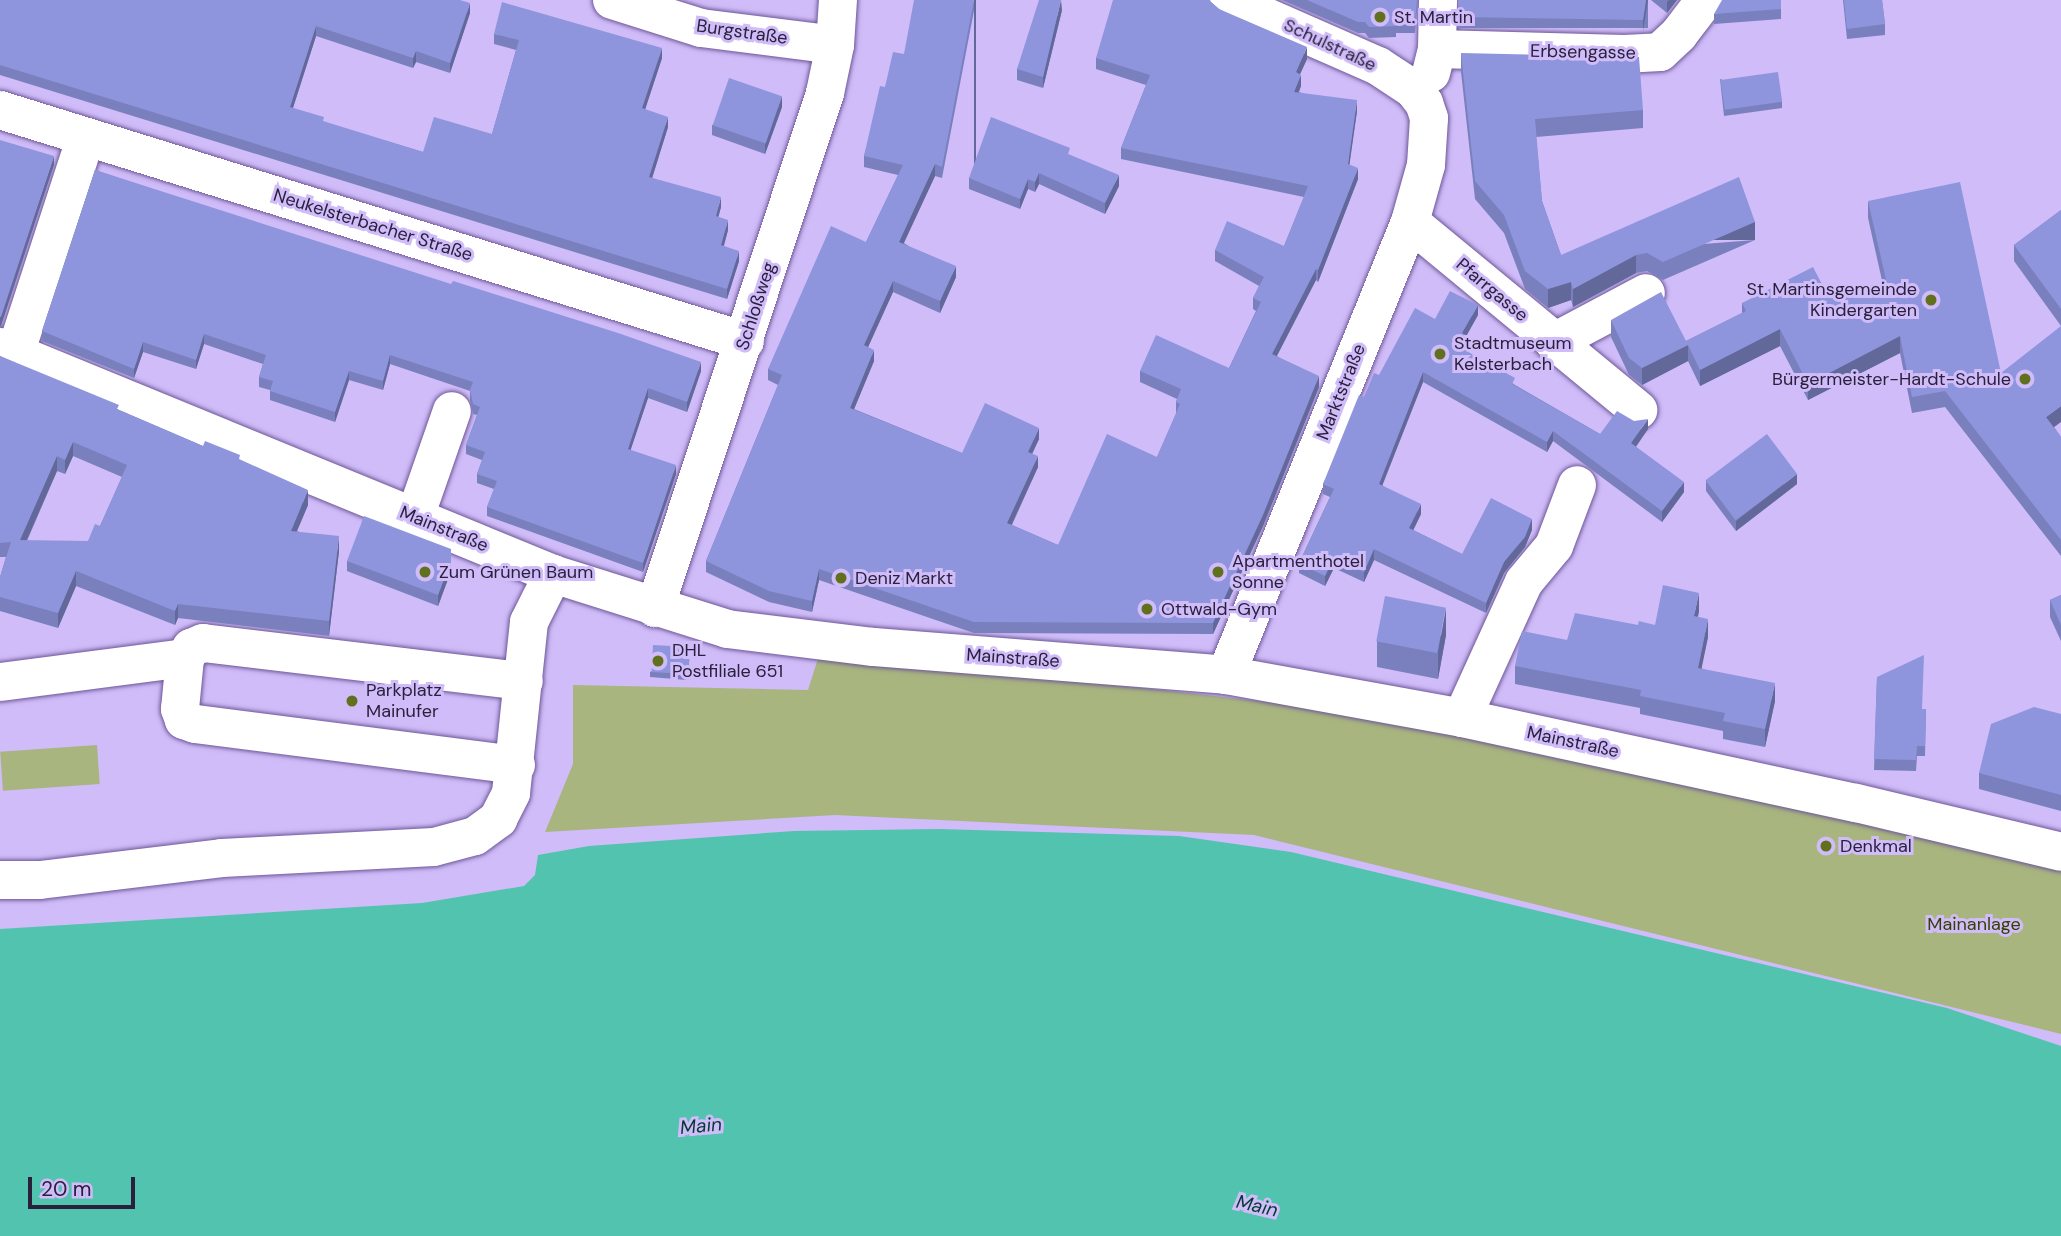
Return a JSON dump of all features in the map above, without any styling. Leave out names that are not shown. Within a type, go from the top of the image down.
[{"type":"street","name":"Burgstraße","points":[[612,0],[701,27],[835,45]]},
{"type":"street","name":"Schloßweg","points":[[655,608],[825,93],[835,45],[838,0]]},
{"type":"street","name":"Schulstraße","points":[[1228,0],[1378,66],[1413,89],[1424,103]]},
{"type":"street","name":"Marktstraße","points":[[1226,675],[1410,222],[1426,165],[1429,118],[1424,103],[1437,49],[1438,0]]},
{"type":"street","name":"Erbsengasse","points":[[1437,49],[1624,54],[1660,52],[1679,34],[1705,0]]},
{"type":"street","name":"Neukelsterbacher Straße","points":[[0,110],[745,341]]},
{"type":"street","points":[[8,351],[86,137]]},
{"type":"street","name":"Pfarrgasse","points":[[1410,222],[1638,410]]},
{"type":"street","points":[[1554,342],[1646,293]]},
{"type":"street","name":"Mainstraße","points":[[8,351],[553,574],[727,629],[874,647],[1226,675],[1462,718],[1856,803],[2061,852]]},
{"type":"street","points":[[415,517],[452,411]]},
{"type":"street","points":[[1462,718],[1524,582],[1554,546],[1577,485]]},
{"type":"street","points":[[0,880],[40,880],[222,858],[434,847],[475,836],[498,819],[511,793],[529,622],[553,574]]},
{"type":"street","points":[[516,765],[195,724],[184,720],[180,709],[184,659],[191,648],[204,643],[524,681]]},
{"type":"street","points":[[0,682],[184,659]]},
{"type":"green space","name":"Mainanlage","points":[[820,652],[1466,724],[2061,857],[2061,1034],[1254,835],[835,815],[545,832],[573,764],[573,685],[808,690]]},
{"type":"green space","points":[[97,745],[100,784],[3,791],[0,752]]},
{"type":"water","name":"Main","points":[[939,829],[1179,836],[1291,852],[1947,1008],[2061,1046],[2061,1236],[0,1236],[0,929],[422,903],[524,886],[535,875],[538,855],[589,846],[794,831]]},
{"type":"building","points":[[0,0],[460,0],[470,3],[450,63],[416,51],[413,58],[316,26],[290,107],[324,117],[323,121],[423,152],[434,117],[492,134],[519,40],[494,34],[502,2],[662,48],[642,108],[668,117],[649,177],[721,197],[716,216],[728,220],[721,245],[739,251],[727,289],[0,65]]},
{"type":"building","points":[[914,0],[974,0],[942,167],[935,164],[899,242],[956,266],[940,301],[893,281],[864,345],[874,350],[850,408],[962,453],[985,403],[1039,428],[1028,452],[1038,456],[1007,523],[1058,545],[1107,434],[1157,457],[1180,404],[1176,402],[1181,389],[1140,371],[1156,335],[1229,368],[1261,302],[1253,298],[1264,277],[1215,250],[1227,221],[1284,246],[1308,186],[1121,148],[1150,75],[1096,58],[1113,0],[1210,0],[1219,9],[1307,47],[1296,72],[1301,75],[1294,92],[1357,100],[1348,164],[1358,168],[1318,270],[1316,269],[1272,354],[1319,376],[1263,515],[1213,623],[974,622],[819,569],[812,601],[769,591],[706,561],[782,375],[768,369],[831,226],[866,242],[903,165],[864,156],[880,86],[885,87],[893,52],[904,54]]},
{"type":"building","points":[[1039,0],[1061,0],[1043,77],[1017,69]]},
{"type":"building","name":"St. Martin","points":[[1307,0],[1417,0],[1415,22],[1369,27],[1365,22],[1358,22]]},
{"type":"building","points":[[1458,0],[1646,0],[1643,20],[1459,17]]},
{"type":"building","points":[[1722,0],[1781,0],[1781,9],[1714,14]]},
{"type":"building","points":[[1844,0],[1882,0],[1885,24],[1847,29]]},
{"type":"building","points":[[1461,53],[1639,57],[1643,110],[1535,119],[1542,201],[1561,255],[1739,177],[1755,222],[1663,262],[1647,253],[1636,255],[1573,289],[1571,282],[1548,289],[1525,271],[1504,215],[1475,181]]},
{"type":"building","points":[[1778,72],[1782,102],[1725,110],[1721,80]]},
{"type":"building","points":[[729,78],[782,96],[766,144],[713,125]]},
{"type":"building","points":[[991,117],[1070,148],[1068,154],[1119,175],[1105,203],[1039,173],[1035,182],[1028,179],[1020,199],[969,178]]},
{"type":"building","points":[[0,140],[54,156],[1,317],[0,317]]},
{"type":"building","points":[[95,170],[451,284],[453,281],[618,333],[701,362],[687,402],[648,388],[628,449],[676,465],[643,563],[487,507],[497,481],[477,474],[485,452],[466,445],[480,407],[473,404],[470,390],[473,382],[390,355],[383,381],[349,371],[335,412],[270,391],[273,381],[259,377],[266,355],[204,334],[196,360],[143,342],[134,369],[42,331]]},
{"type":"building","points":[[1960,182],[2001,373],[2061,326],[2061,406],[2046,417],[2061,437],[2061,540],[1945,391],[1912,397],[1900,336],[1808,384],[1780,329],[1700,370],[1688,345],[1642,368],[1629,358],[1611,320],[1661,292],[1686,341],[1746,311],[1742,303],[1813,267],[1827,294],[1887,284],[1868,201]]},
{"type":"building","points":[[2061,210],[2061,309],[2014,245]]},
{"type":"building","points":[[1450,291],[1478,305],[1462,333],[1469,337],[1463,349],[1515,378],[1512,384],[1600,434],[1617,411],[1634,421],[1648,419],[1631,443],[1684,482],[1662,511],[1553,431],[1547,442],[1423,372],[1379,484],[1421,504],[1409,528],[1462,554],[1491,498],[1532,519],[1525,537],[1504,562],[1486,603],[1374,549],[1364,572],[1334,557],[1325,576],[1299,563],[1334,489],[1323,484],[1359,395],[1364,397],[1374,373],[1379,375],[1415,308],[1435,319]]},
{"type":"building","points":[[0,356],[119,405],[117,409],[203,446],[205,441],[240,455],[239,459],[308,490],[291,531],[339,536],[329,621],[178,604],[175,611],[76,571],[58,613],[0,597],[0,577],[11,542],[0,543]],"holes":[[[73,442],[127,465],[100,526],[95,524],[88,541],[20,540],[57,456],[65,460]]]},
{"type":"building","points":[[1767,434],[1797,474],[1736,520],[1706,480]]},
{"type":"building","points":[[364,516],[451,549],[451,561],[438,595],[347,561]]},
{"type":"building","points":[[1663,585],[1699,593],[1694,616],[1708,619],[1698,668],[1775,683],[1765,729],[1723,721],[1725,713],[1640,696],[1641,690],[1515,666],[1522,631],[1567,640],[1575,613],[1638,625],[1639,621],[1655,625]]},
{"type":"building","points":[[2061,595],[2061,625],[2050,600]]},
{"type":"building","points":[[1385,596],[1446,608],[1437,653],[1376,641]]},
{"type":"building","points":[[653,645],[690,647],[689,674],[652,672]]},
{"type":"building","points":[[1924,655],[1922,709],[1926,709],[1925,746],[1917,746],[1916,760],[1874,759],[1877,677]]},
{"type":"building","points":[[2034,707],[2061,714],[2061,795],[1979,773],[1991,724]]},
{"type":"place","name":"St. Martin","points":[[1380,17]]},
{"type":"place","name":"St. Martinsgemeinde Kindergarten","points":[[1931,300]]},
{"type":"place","name":"Stadtmuseum Kelsterbach","points":[[1440,354]]},
{"type":"place","name":"Bürgermeister-Hardt-Schule","points":[[2025,379]]},
{"type":"place","name":"Zum Grünen Baum","points":[[425,572]]},
{"type":"place","name":"Apartmenthotel Sonne","points":[[1218,572]]},
{"type":"place","name":"Deniz Markt","points":[[841,578]]},
{"type":"place","name":"Ottwald-Gym","points":[[1147,609]]},
{"type":"place","name":"DHL Postfiliale 651","points":[[658,661]]},
{"type":"place","name":"Parkplatz Mainufer","points":[[352,701]]},
{"type":"place","name":"Denkmal","points":[[1826,846]]}]
